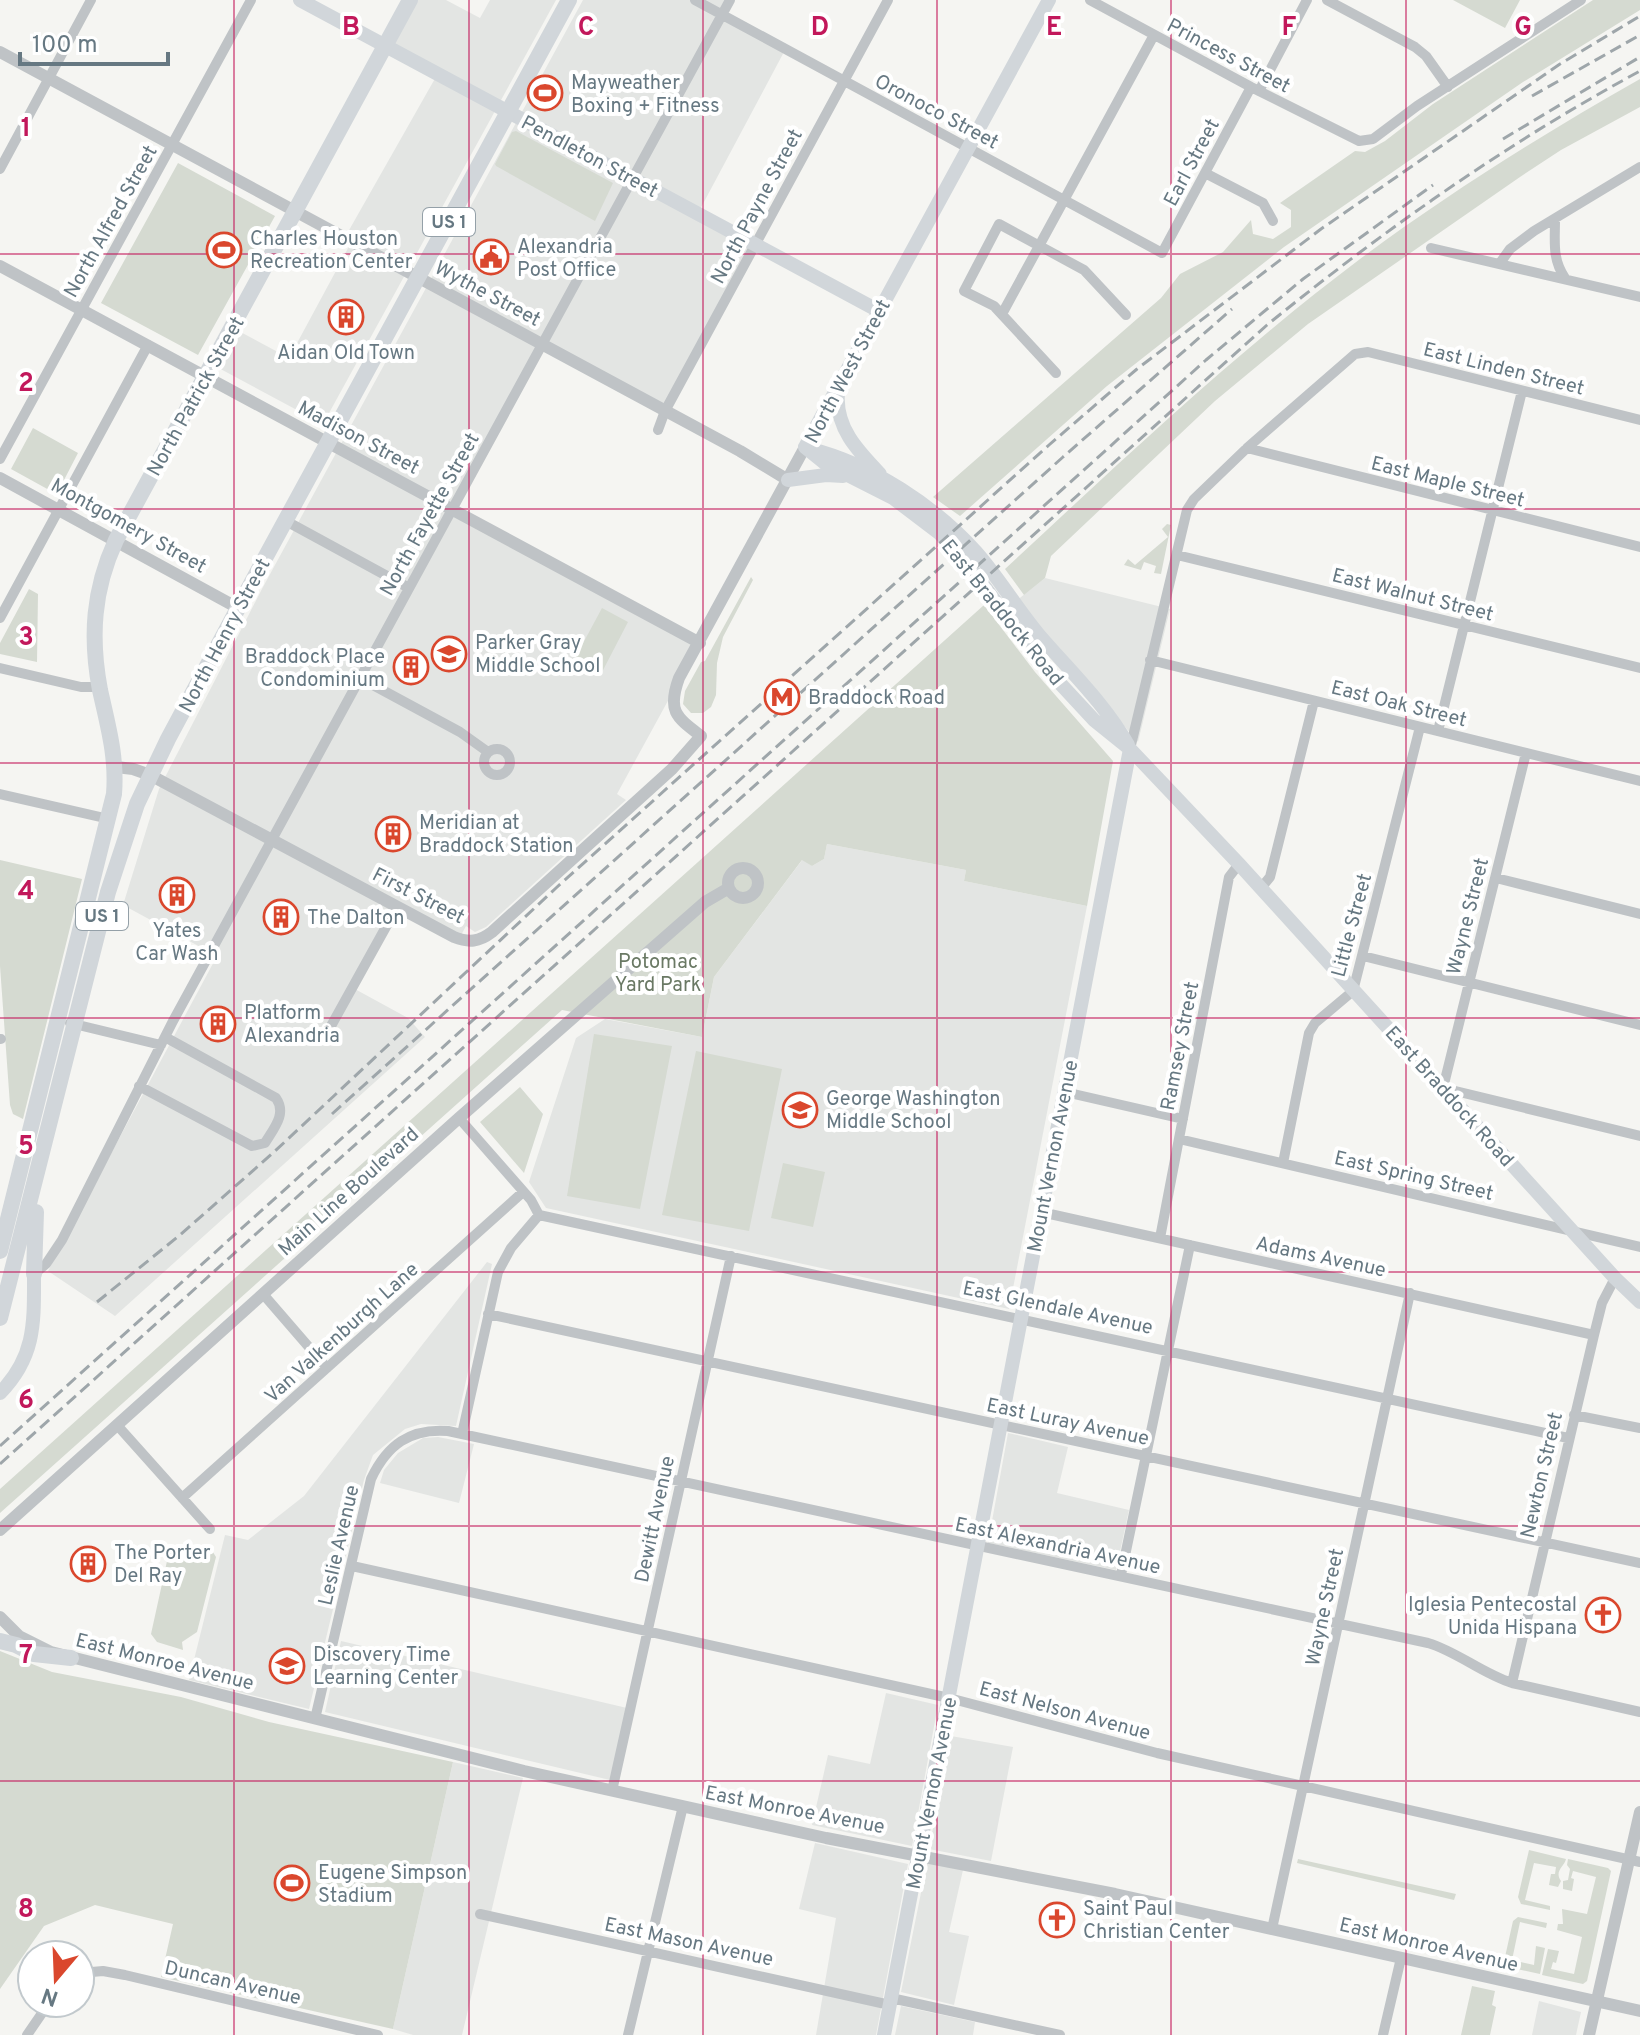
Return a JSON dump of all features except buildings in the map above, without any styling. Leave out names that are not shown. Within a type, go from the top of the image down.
[{"type":"highway","name":"North Patrick Street","points":[[109,819],[116,767],[94,644],[98,588],[116,540],[410,0]]},
{"type":"highway","name":"North Henry Street","points":[[0,1251],[118,856],[150,775],[569,0]]},
{"type":"highway","name":"North Henry Street","points":[[0,1318],[43,1155],[109,819]]},
{"type":"highway","points":[[34,1274],[33,1242],[43,1155]]},
{"type":"highway","points":[[0,1641],[34,1654],[71,1658]]},
{"type":"main road","name":"Pendleton Street","points":[[300,0],[879,311]]},
{"type":"main road","name":"North West Street","points":[[805,447],[1049,0]]},
{"type":"main road","points":[[839,385],[837,409],[843,428],[888,483]]},
{"type":"main road","name":"East Braddock Road","points":[[805,447],[826,464],[893,498],[939,533],[964,559],[1043,665],[1094,720],[1130,749],[1239,864],[1640,1302]]},
{"type":"main road","name":"East Braddock Road","points":[[805,447],[830,454],[888,483],[943,518],[978,555],[1040,636],[1115,722],[1130,749]]},
{"type":"main road","points":[[788,480],[826,475],[854,477]]},
{"type":"main road","name":"Mount Vernon Avenue","points":[[884,2035],[1130,749]]},
{"type":"main road","points":[[0,1393],[13,1379],[28,1351],[34,1321],[34,1274]]},
{"type":"street","points":[[0,169],[91,0]]},
{"type":"street","name":"North Alfred Street","points":[[0,459],[251,0]]},
{"type":"street","name":"Oronoco Street","points":[[695,0],[1162,253]]},
{"type":"street","name":"North Fayette Street","points":[[34,1274],[46,1264],[62,1240],[163,1041],[730,0]]},
{"type":"street","name":"North Payne Street","points":[[658,430],[665,411],[888,0]]},
{"type":"street","name":"Princess Street","points":[[1090,0],[1353,139],[1373,139],[1448,87]]},
{"type":"street","name":"Earl Street","points":[[1162,253],[1205,173],[1307,0]]},
{"type":"street","points":[[1327,0],[1415,47],[1426,56],[1448,87],[1581,0]]},
{"type":"street","points":[[1002,314],[1154,35]]},
{"type":"street","name":"Wythe Street","points":[[0,52],[788,480]]},
{"type":"street","points":[[1500,263],[1510,249],[1534,231],[1640,167]]},
{"type":"street","points":[[1205,173],[1263,203],[1273,221]]},
{"type":"street","points":[[1555,220],[1554,253],[1565,278]]},
{"type":"street","points":[[1056,373],[994,306],[964,291],[999,224],[1084,270],[1126,315]]},
{"type":"street","points":[[1431,248],[1640,297]]},
{"type":"street","name":"Madison Street","points":[[0,266],[700,643]]},
{"type":"street","points":[[0,618],[148,345]]},
{"type":"street","name":"East Linden Street","points":[[1359,352],[1640,420]]},
{"type":"street","name":"Mount Vernon Avenue","points":[[1130,749],[1187,510],[1194,499],[1247,448],[1359,352]]},
{"type":"street","points":[[1438,731],[1522,391]]},
{"type":"street","name":"North West Street","points":[[701,736],[678,717],[672,699],[679,678],[805,447]]},
{"type":"street","name":"East Maple Street","points":[[1247,448],[1640,547]]},
{"type":"street","name":"Montgomery Street","points":[[0,478],[238,608]]},
{"type":"street","points":[[286,521],[409,588]]},
{"type":"street","name":"East Walnut Street","points":[[1177,555],[1640,668]]},
{"type":"street","name":"East Oak Street","points":[[1150,660],[1640,781]]},
{"type":"street","points":[[0,668],[81,687],[100,687]]},
{"type":"street","points":[[360,678],[469,738],[488,752]]},
{"type":"street","points":[[1261,888],[1270,877],[1314,701]]},
{"type":"street","name":"Little Street","points":[[1283,1163],[1309,1033],[1315,1023],[1353,991],[1420,727]]},
{"type":"street","name":"First Street","points":[[116,767],[150,775],[458,939],[470,942],[482,939],[672,769],[701,736]]},
{"type":"street","name":"Wayne Street","points":[[1443,1088],[1526,753]]},
{"type":"street","points":[[0,794],[109,819]]},
{"type":"street","name":"Ramsey Street","points":[[1160,1238],[1229,877],[1239,864]]},
{"type":"street","points":[[1496,878],[1640,914]]},
{"type":"street","name":"Main Line Boulevard","points":[[0,1530],[459,1118],[705,902],[729,888]]},
{"type":"street","points":[[331,1026],[397,907]]},
{"type":"street","points":[[1363,956],[1640,1025]]},
{"type":"street","points":[[67,1022],[163,1041],[276,1098],[282,1114],[265,1143],[252,1146],[139,1086]]},
{"type":"street","points":[[1443,1088],[1640,1136]]},
{"type":"street","points":[[1065,1092],[1183,1119]]},
{"type":"street","points":[[459,1118],[523,1192],[537,1218],[500,1264],[462,1434]]},
{"type":"street","name":"East Spring Street","points":[[1179,1139],[1640,1247]]},
{"type":"street","name":"Van Valkenburgh Lane","points":[[182,1498],[523,1192]]},
{"type":"street","name":"Adams Avenue","points":[[1041,1212],[1594,1335]]},
{"type":"street","name":"East Glendale Avenue","points":[[537,1218],[1168,1349],[1568,1438]]},
{"type":"street","points":[[1121,1575],[1190,1245]]},
{"type":"street","name":"Dewitt Avenue","points":[[612,1791],[731,1256]]},
{"type":"street","name":"Newton Street","points":[[1512,1683],[1602,1303],[1615,1278]]},
{"type":"street","name":"Wayne Street","points":[[1272,1929],[1410,1293]]},
{"type":"street","points":[[263,1294],[327,1368]]},
{"type":"street","name":"East Luray Avenue","points":[[488,1314],[1640,1563]]},
{"type":"street","points":[[1574,1415],[1640,1428]]},
{"type":"street","points":[[117,1425],[210,1529]]},
{"type":"street","name":"Leslie Avenue","points":[[315,1719],[371,1479],[384,1456],[396,1444],[418,1432],[439,1430],[462,1434]]},
{"type":"street","name":"East Alexandria Avenue","points":[[462,1434],[1441,1647],[1492,1676],[1512,1683],[1640,1712]]},
{"type":"street","name":"East Nelson Avenue","points":[[352,1566],[949,1698],[1157,1753],[1634,1861]]},
{"type":"street","name":"East Monroe Avenue","points":[[0,1617],[26,1641],[71,1658],[470,1759],[826,1838],[919,1854],[1272,1929],[1640,2011]]},
{"type":"street","points":[[628,2035],[683,1806]]},
{"type":"street","points":[[1589,2035],[1634,1861],[1640,1812]]},
{"type":"street","name":"East Mason Avenue","points":[[480,1914],[1060,2035]]},
{"type":"street","points":[[1383,2035],[1401,1958]]},
{"type":"street","name":"Duncan Avenue","points":[[96,1971],[125,1975],[371,2034]]},
{"type":"shaded area","points":[[411,0],[446,0],[480,18],[490,0],[556,0],[323,424],[213,365],[233,328],[289,358],[351,242],[344,239],[437,75],[385,47]]},
{"type":"shaded area","points":[[583,0],[730,0],[722,15],[785,50],[697,215],[756,246],[665,412],[542,346],[451,510],[699,644],[617,794],[626,800],[486,927],[475,932],[466,926],[459,939],[398,908],[353,988],[408,1018],[425,1037],[115,1316],[48,1271],[217,956],[123,905],[159,789],[263,587]]},
{"type":"shaded area","points":[[1045,578],[1170,609],[1138,742],[1016,601]]},
{"type":"shaded area","name":"George Washington Middle School","points":[[827,844],[966,870],[964,881],[1087,906],[1009,1309],[546,1208],[529,1182],[576,1038],[605,1019],[702,1037],[714,977],[803,859],[812,866],[824,859]]},
{"type":"shaded area","points":[[487,1262],[492,1264],[456,1426],[421,1424],[405,1429],[373,1455],[364,1480],[309,1709],[189,1680],[225,1535],[248,1540],[304,1496]]},
{"type":"shaded area","points":[[1008,1433],[1068,1447],[1057,1493],[1129,1510],[1116,1570],[988,1543]]},
{"type":"shaded area","points":[[438,1437],[474,1444],[459,1503],[380,1483],[384,1470],[398,1453],[423,1438]]},
{"type":"shaded area","points":[[341,1641],[627,1708],[610,1780],[325,1712]]},
{"type":"shaded area","points":[[886,1693],[938,1705],[912,1846],[812,1825],[828,1755],[870,1764]]},
{"type":"shaded area","points":[[951,1736],[1013,1747],[991,1861],[929,1849]]},
{"type":"shaded area","points":[[453,1762],[523,1778],[462,2035],[413,2035],[393,2029]]},
{"type":"shaded area","points":[[815,1843],[908,1864],[876,2035],[816,2035],[836,1918],[799,1909]]},
{"type":"shaded area","points":[[927,1863],[963,1870],[949,1932],[969,1936],[954,2005],[901,1992]]},
{"type":"shaded area","points":[[1539,2001],[1581,2012],[1576,2035],[1532,2035]]},
{"type":"shaded area","points":[[901,2006],[975,2022],[973,2035],[895,2035]]},
{"type":"green space","points":[[1453,0],[1520,0],[1505,28]]},
{"type":"green space","points":[[1593,0],[1640,0],[1640,10],[1523,82],[1284,247],[1107,386],[960,516],[933,497],[1161,298],[1180,274],[1223,252],[1251,220],[1253,234],[1273,239],[1291,227],[1291,210],[1280,203],[1355,151],[1365,152],[1385,141],[1433,104]]},
{"type":"green space","points":[[1640,79],[1640,107],[1561,150],[1520,177],[1308,324],[1215,401],[1051,556],[1045,578],[1024,595],[1005,569],[1268,332],[1360,259],[1428,211],[1532,143]]},
{"type":"green space","points":[[516,131],[613,183],[595,221],[496,166],[512,132]]},
{"type":"green space","points":[[178,163],[275,216],[198,355],[101,303]]},
{"type":"green space","points":[[33,428],[78,453],[64,480],[65,486],[60,496],[11,469]]},
{"type":"green space","points":[[1167,524],[1171,525],[1161,574],[1154,573],[1156,566],[1144,562],[1141,570],[1124,565],[1128,559],[1135,565],[1168,537],[1162,529]]},
{"type":"green space","points":[[751,577],[753,580],[723,637],[717,663],[716,695],[711,707],[703,713],[691,713],[683,704],[685,691]]},
{"type":"green space","points":[[29,589],[38,594],[37,662],[0,654],[0,643]]},
{"type":"green space","name":"Potomac Yard Park","points":[[984,605],[1035,672],[1113,761],[1087,906],[964,881],[966,870],[827,844],[824,859],[812,866],[802,860],[714,977],[702,1037],[562,1010],[0,1513],[0,1489]]},
{"type":"green space","points":[[602,608],[628,622],[601,674],[574,660]]},
{"type":"green space","points":[[0,860],[82,879],[23,1119],[13,1114],[10,1105],[0,966]]},
{"type":"green space","points":[[594,1034],[672,1046],[640,1209],[567,1196]]},
{"type":"green space","points":[[696,1051],[782,1069],[749,1231],[662,1215]]},
{"type":"green space","points":[[520,1087],[543,1114],[524,1173],[480,1122]]},
{"type":"green space","points":[[783,1163],[825,1172],[813,1227],[771,1218]]},
{"type":"green space","points":[[185,1543],[211,1549],[216,1557],[197,1632],[182,1642],[183,1650],[157,1642],[151,1634],[169,1552]]},
{"type":"green space","points":[[0,1651],[52,1672],[181,1697],[269,1722],[453,1762],[393,2029],[161,1977],[173,1924],[95,1905],[44,1926],[35,1939],[16,1939],[16,1966],[0,1989]]},
{"type":"green space","points":[[1529,1850],[1566,1859],[1559,1872],[1561,1881],[1558,1887],[1549,1885],[1556,1867],[1534,1863],[1525,1900],[1550,1906],[1550,1910],[1521,1904],[1518,1897]]},
{"type":"green space","points":[[1298,1859],[1456,1894],[1454,1900],[1297,1863]]},
{"type":"green space","points":[[1568,1859],[1611,1871],[1587,1981],[1583,1984],[1542,1975],[1548,1949],[1559,1951],[1551,1969],[1574,1974],[1582,1937],[1557,1930],[1558,1924],[1563,1924],[1562,1909],[1587,1914],[1596,1877],[1573,1871],[1572,1891],[1563,1889],[1563,1881],[1568,1880],[1570,1869]]},
{"type":"green space","points":[[1518,1917],[1547,1923],[1546,1928],[1520,1922],[1512,1960],[1534,1965],[1536,1946],[1545,1948],[1540,1974],[1503,1966],[1513,1921]]},
{"type":"green space","points":[[1472,1986],[1495,1991],[1492,2005],[1496,2007],[1490,2035],[1461,2035]]},
{"type":"railway","points":[[97,1302],[180,1235],[274,1152],[556,888],[1137,369],[1321,229],[1560,64],[1640,16]]},
{"type":"railway","points":[[1532,96],[1640,35]]},
{"type":"railway","points":[[1503,139],[1640,57]]},
{"type":"railway","points":[[0,1464],[1267,325],[1356,255],[1448,189],[1542,128],[1640,71]]},
{"type":"railway","points":[[0,1446],[1206,360],[1303,279],[1433,185]]},
{"type":"railway","points":[[332,1114],[1232,309]]},
{"type":"place","name":"Mayweather Boxing + Fitness","points":[[545,93]]},
{"type":"place","name":"Charles Houston Recreation Center","points":[[224,250]]},
{"type":"place","name":"Alexandria Post Office","points":[[491,257]]},
{"type":"place","name":"Aidan Old Town","points":[[346,317]]},
{"type":"place","name":"Parker Gray Middle School","points":[[449,654]]},
{"type":"place","name":"Braddock Place Condominium","points":[[411,667]]},
{"type":"place","name":"Braddock Road","points":[[782,697]]},
{"type":"place","name":"Meridian at Braddock Station","points":[[393,834]]},
{"type":"place","name":"Yates Car Wash","points":[[177,895]]},
{"type":"place","name":"The Dalton","points":[[281,917]]},
{"type":"place","name":"Platform Alexandria","points":[[218,1024]]},
{"type":"place","name":"George Washington Middle School","points":[[800,1110]]},
{"type":"place","name":"The Porter Del Ray","points":[[88,1564]]},
{"type":"place","name":"Iglesia Pentecostal Unida Hispana","points":[[1603,1615]]},
{"type":"place","name":"Discovery Time Learning Center","points":[[287,1666]]},
{"type":"place","name":"Eugene Simpson Stadium","points":[[292,1883]]},
{"type":"place","name":"Saint Paul Christian Center","points":[[1057,1920]]}]
